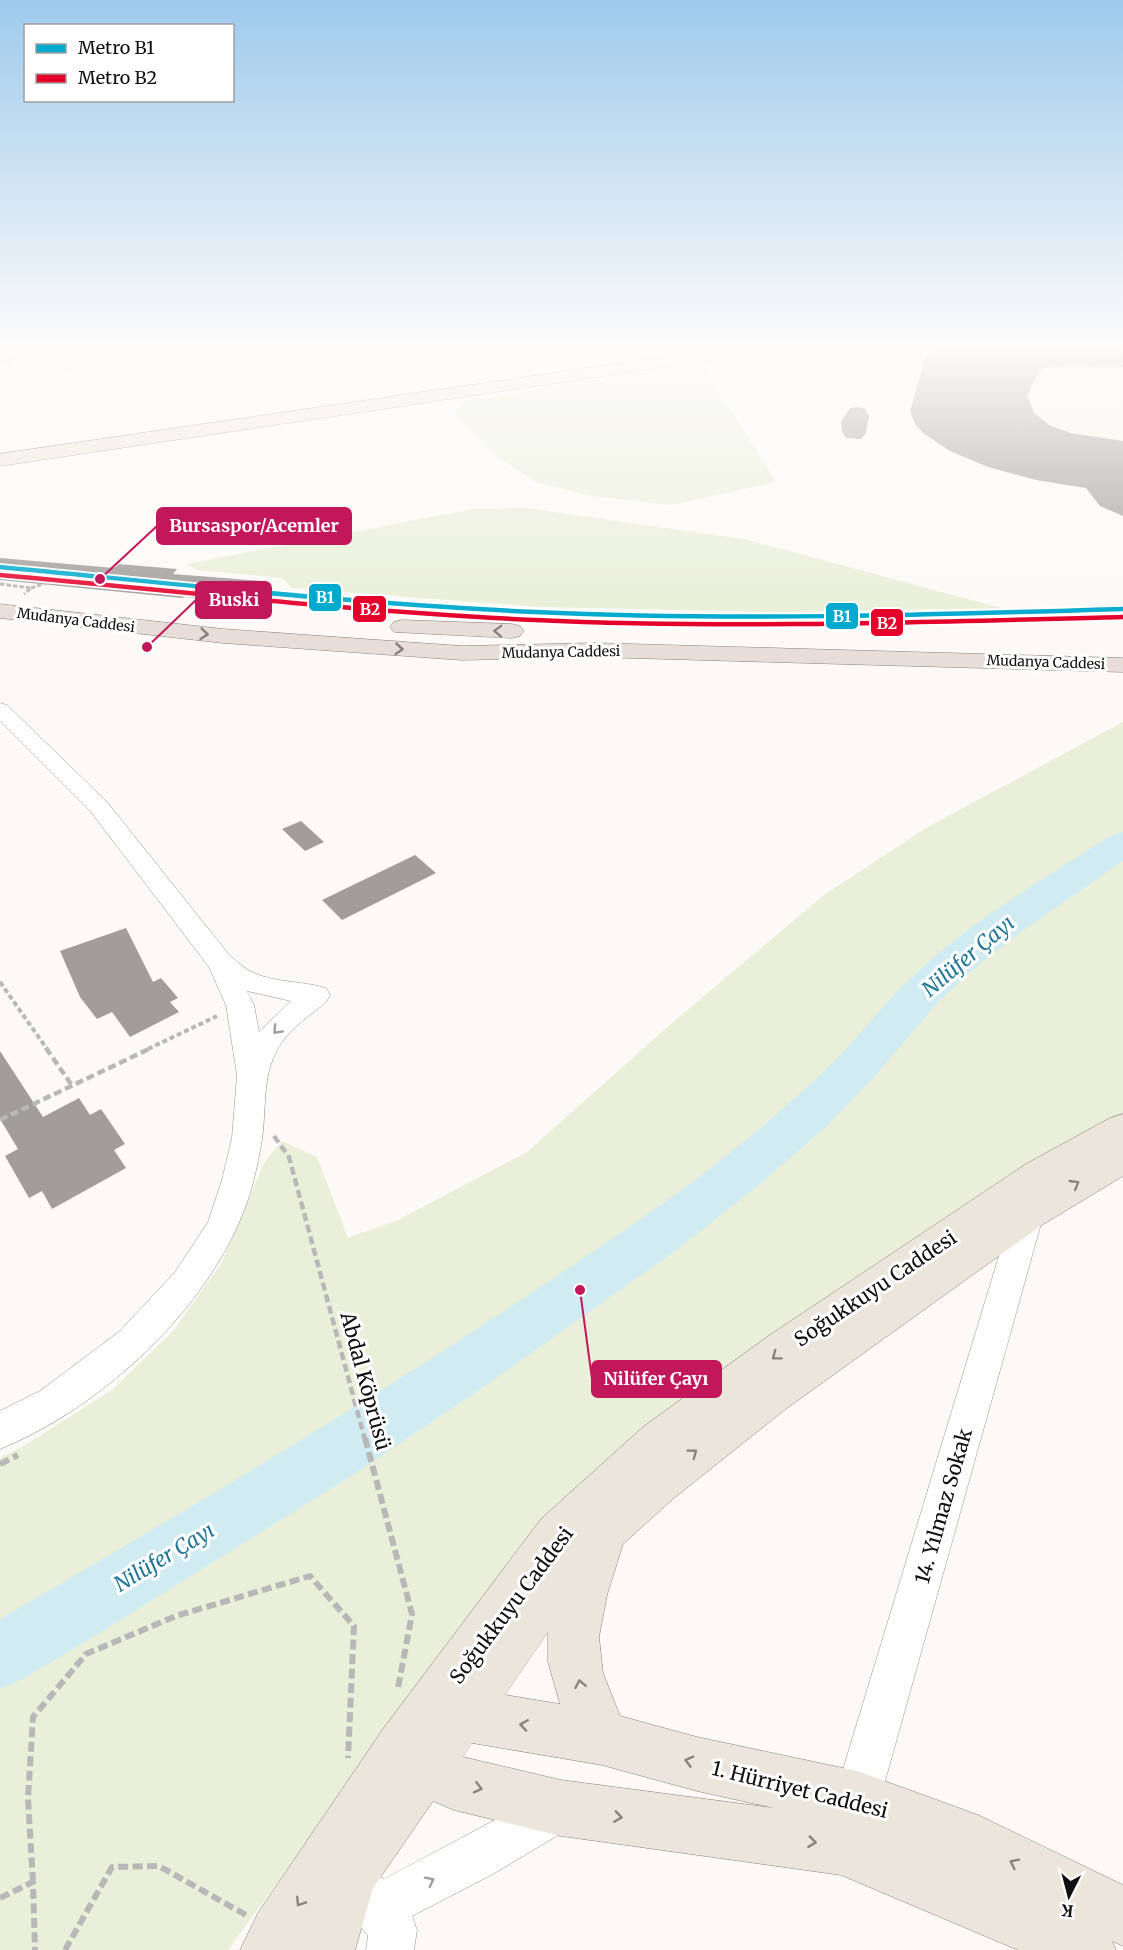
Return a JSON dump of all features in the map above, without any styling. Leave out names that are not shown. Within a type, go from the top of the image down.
[{"type":"highway","name":"Mudanya Caddesi","points":[[0,591],[28,591],[224,613],[351,624],[467,630],[981,644],[1123,643]]},
{"type":"highway","name":"Mudanya Caddesi","points":[[0,611],[223,636],[462,653],[607,651],[1123,665]]},
{"type":"main road","points":[[0,453],[101,438]]},
{"type":"main road","points":[[0,460],[149,438]]},
{"type":"main road","points":[[462,653],[1123,670]]},
{"type":"main road","name":"Soğukkuyu Caddesi","points":[[291,1945],[413,1757],[449,1707],[558,1536],[659,1443],[782,1351],[1040,1175],[1123,1129]]},
{"type":"main road","name":"Soğukkuyu Caddesi","points":[[449,1707],[603,1528],[657,1480],[771,1393],[1028,1213],[1123,1157]]},
{"type":"main road","points":[[602,1738],[583,1697],[573,1649],[580,1599],[603,1528]]},
{"type":"main road","name":"1. Hürriyet Caddesi","points":[[449,1707],[602,1738],[697,1764],[857,1799],[958,1835],[1123,1916]]},
{"type":"main road","points":[[413,1757],[454,1782],[561,1808],[841,1846],[988,1906],[1086,1950]]},
{"type":"main road","name":"Soğukkuyu Caddesi","points":[[291,1945],[372,1910],[413,1757]]},
{"type":"street","points":[[0,709],[99,807],[221,963],[240,1005],[252,1075],[247,1138],[238,1180],[222,1227],[188,1282],[132,1342],[53,1403],[0,1431]]},
{"type":"street","points":[[221,963],[244,980],[275,989],[316,994],[271,1035],[252,1075]]},
{"type":"street","name":"14. Yılmaz Sokak","points":[[857,1799],[1028,1213]]},
{"type":"street","points":[[372,1910],[477,1857],[561,1808]]},
{"type":"path","points":[[0,584],[28,591],[69,576],[79,577]]},
{"type":"path","points":[[192,586],[239,590],[224,613]]},
{"type":"path","points":[[0,982],[71,1084]]},
{"type":"path","points":[[0,1120],[240,1005]]},
{"type":"path","name":"Abdal Köprüsü","points":[[289,1157],[412,1614]]},
{"type":"path","points":[[35,1950],[28,1800],[33,1717],[86,1654],[176,1616],[310,1576],[354,1626],[348,1764]]},
{"type":"path","points":[[65,1950],[112,1867],[159,1866],[291,1945]]},
{"type":"path","points":[[0,1898],[33,1882]]},
{"type":"green space","points":[[479,438],[748,438],[776,482],[671,505],[592,496],[535,482],[499,458]]},
{"type":"green space","points":[[1097,438],[1123,438],[1123,441]]},
{"type":"green space","points":[[525,508],[744,539],[1001,608],[775,612],[541,607],[292,588],[282,578],[198,570],[186,564],[473,509]]},
{"type":"green space","points":[[1123,722],[1123,1119],[446,1653],[228,1950],[0,1950],[0,1458],[27,1444],[112,1390],[173,1331],[221,1264],[264,1163],[282,1141],[317,1157],[348,1238],[398,1220],[527,1152],[672,1023],[824,895],[926,828]]},
{"type":"building","points":[[930,438],[1103,438],[1123,441],[1123,516],[1100,506],[1086,488],[1036,480],[988,467],[950,451]]},
{"type":"building","points":[[0,558],[114,568],[119,564],[177,569],[173,574],[262,581],[246,602],[182,598],[0,580]]},
{"type":"building","points":[[301,821],[324,842],[305,851],[282,829]]},
{"type":"building","points":[[415,855],[436,873],[342,920],[322,900]]},
{"type":"building","points":[[126,928],[153,982],[161,978],[178,998],[170,1002],[179,1012],[130,1037],[112,1012],[97,1019],[80,997],[60,951]]},
{"type":"building","points":[[0,1051],[43,1117],[79,1098],[90,1115],[101,1109],[125,1144],[114,1150],[126,1168],[52,1209],[42,1191],[29,1198],[5,1156],[18,1149],[0,1119]]},
{"type":"waterway","name":"Nilüfer Çayı","points":[[0,1656],[134,1577],[332,1454],[463,1369],[660,1234],[737,1175],[809,1114],[875,1046],[923,991],[962,956],[984,938],[1123,844]]},
{"type":"metro line","name":"B1","points":[[0,567],[334,598],[608,615],[756,617],[1123,609]]},
{"type":"metro line","name":"B2","points":[[0,575],[334,606],[608,623],[902,623],[1123,617]]},
{"type":"place","name":"Bursaspor/Acemler","points":[[100,579]]},
{"type":"place","name":"Buski","points":[[147,647]]},
{"type":"place","name":"Nilüfer Çayı","points":[[580,1290]]}]
